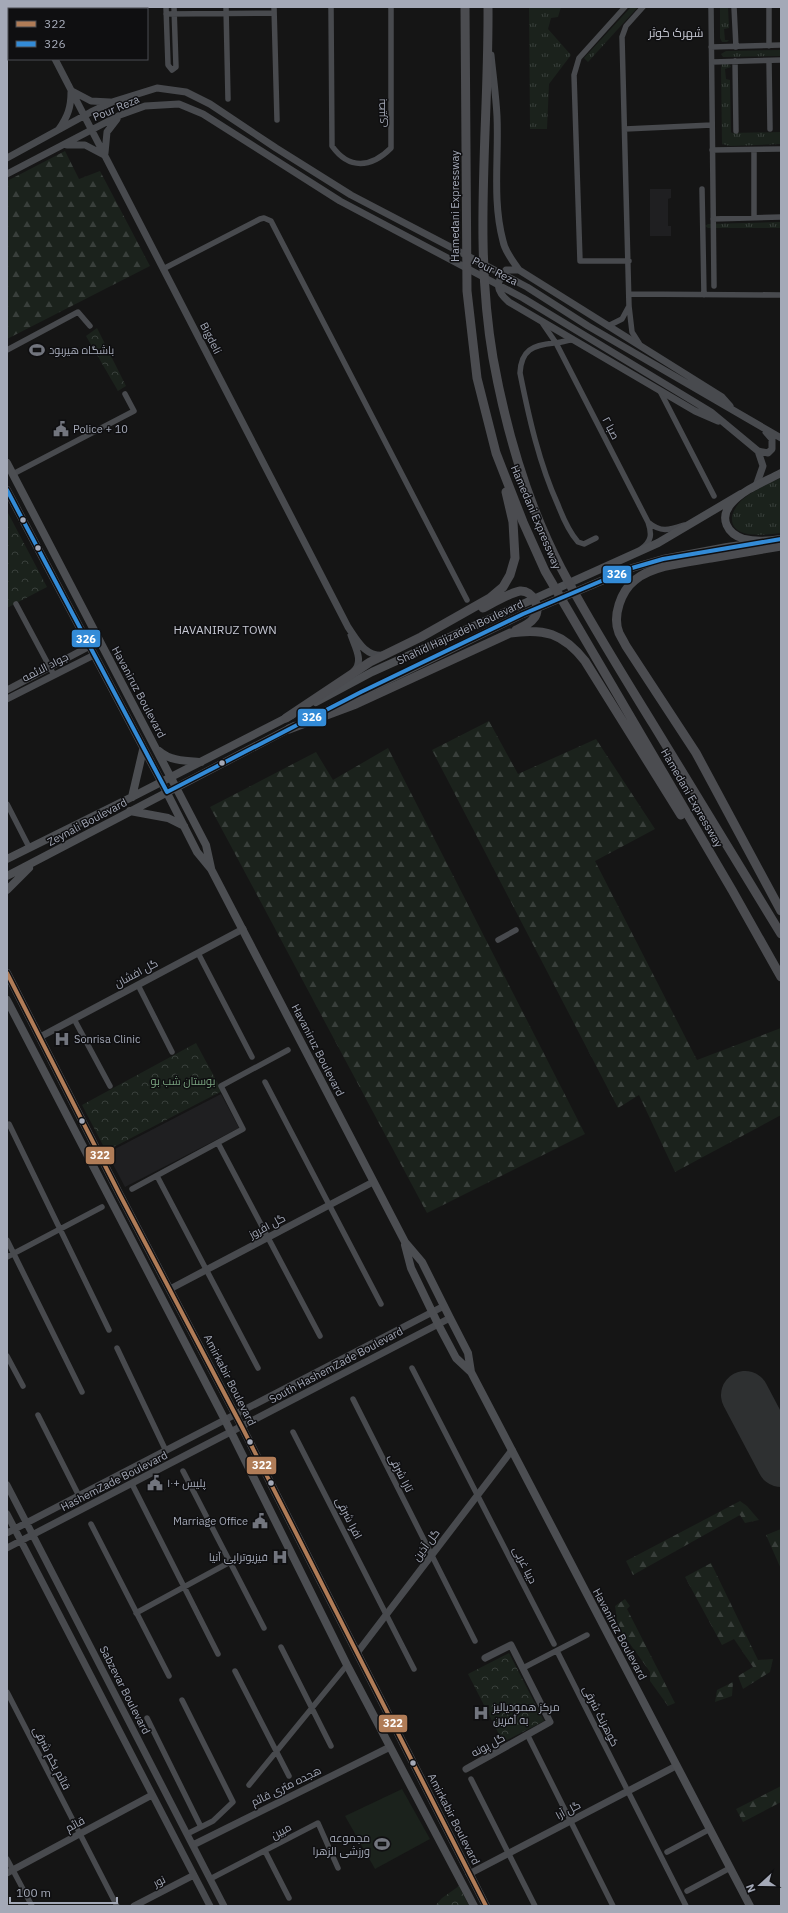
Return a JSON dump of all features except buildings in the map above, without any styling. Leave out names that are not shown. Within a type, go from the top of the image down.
[{"type":"highway","name":"Hamedani Expressway","points":[[465,7],[467,291],[478,378],[496,453],[523,522],[545,571],[732,890],[781,977]]},
{"type":"highway","name":"Hamedani Expressway","points":[[488,7],[482,206],[485,289],[493,356],[504,413],[514,452],[537,517],[560,567],[609,652],[781,934]]},
{"type":"highway","points":[[421,637],[490,598],[503,587],[510,575],[515,558],[514,528],[496,453]]},
{"type":"highway","points":[[781,546],[674,565],[647,573],[635,580],[624,592],[616,620],[618,632],[696,753],[781,911]]},
{"type":"highway","points":[[286,718],[347,677],[386,654],[421,637],[520,591],[527,593],[535,602],[537,608],[536,615],[527,624],[510,633],[356,704],[289,729]]},
{"type":"highway","points":[[510,633],[527,630],[542,632],[556,636],[573,646],[599,681],[672,801],[732,890]]},
{"type":"main road","name":"Havaniruz Boulevard","points":[[7,463],[206,845],[211,869]]},
{"type":"main road","name":"Shahid Hajizadeh Boulevard","points":[[171,776],[201,762],[372,672],[658,542],[741,494],[781,473]]},
{"type":"main road","name":"Havaniruz Boulevard","points":[[7,490],[90,646],[143,750],[167,792],[197,852],[211,869],[243,929],[405,1242],[422,1262],[468,1353],[471,1372],[749,1906]]},
{"type":"main road","points":[[741,494],[726,511],[724,518],[725,525],[735,535],[744,538],[769,541],[781,539]]},
{"type":"main road","name":"Shahid Hajizadeh Boulevard","points":[[177,788],[361,692],[523,614],[595,583],[632,568],[663,559],[769,541]]},
{"type":"main road","points":[[155,747],[166,757],[201,762]]},
{"type":"main road","points":[[132,797],[143,750]]},
{"type":"main road","name":"Zeynali Boulevard","points":[[7,859],[171,776]]},
{"type":"main road","name":"Zeynali Boulevard","points":[[7,876],[177,788]]},
{"type":"main road","points":[[130,811],[168,818],[184,826]]},
{"type":"main road","points":[[7,855],[32,846]]},
{"type":"main road","points":[[7,890],[38,860]]},
{"type":"main road","name":"Amirkabir Boulevard","points":[[7,973],[120,1195],[242,1427],[486,1906]]},
{"type":"main road","name":"Amirkabir Boulevard","points":[[7,1000],[232,1433],[347,1665],[474,1906]]},
{"type":"main road","points":[[7,1010],[28,1042]]},
{"type":"main road","name":"Havaniruz Boulevard","points":[[405,1242],[411,1268],[438,1324],[456,1358],[471,1372]]},
{"type":"street","points":[[166,7],[168,65],[172,70],[176,68],[174,7]]},
{"type":"street","points":[[226,7],[228,99]]},
{"type":"street","name":"بصیری","points":[[331,7],[332,146],[343,158],[356,164],[364,164],[379,158],[390,148],[390,7]]},
{"type":"street","points":[[625,7],[579,58],[574,75],[580,261],[629,261]]},
{"type":"street","points":[[643,7],[626,26],[622,37],[629,306],[632,332],[635,339],[643,348]]},
{"type":"street","points":[[711,7],[714,286]]},
{"type":"street","points":[[734,7],[736,47]]},
{"type":"street","points":[[769,7],[769,46]]},
{"type":"street","points":[[166,14],[226,14],[274,10],[277,120]]},
{"type":"street","points":[[488,25],[497,116],[496,181],[503,242],[509,255],[519,270],[722,397],[734,411]]},
{"type":"street","points":[[712,48],[781,45]]},
{"type":"street","name":"Bigdeli","points":[[56,60],[348,627]]},
{"type":"street","points":[[712,62],[781,60]]},
{"type":"street","points":[[735,61],[736,131]]},
{"type":"street","points":[[769,61],[770,129]]},
{"type":"street","name":"Pour Reza","points":[[7,158],[84,115],[112,102],[157,88],[186,92],[210,104],[351,195],[527,287],[588,326],[781,438]]},
{"type":"street","points":[[57,131],[69,113],[71,90],[91,101],[112,102]]},
{"type":"street","name":"Pour Reza","points":[[7,174],[120,116],[145,106],[179,104],[203,114],[340,201],[523,298],[711,412],[758,451]]},
{"type":"street","points":[[105,155],[104,144],[107,132],[120,116]]},
{"type":"street","points":[[625,129],[712,126]]},
{"type":"street","points":[[63,145],[85,145],[105,155]]},
{"type":"street","points":[[712,150],[781,149]]},
{"type":"street","points":[[754,150],[754,218]]},
{"type":"street","points":[[702,188],[704,295]]},
{"type":"street","points":[[713,219],[781,217]]},
{"type":"street","points":[[163,269],[260,219],[264,218],[271,221],[467,600]]},
{"type":"street","points":[[519,270],[506,270],[500,277],[498,289],[508,302],[695,411],[726,424]]},
{"type":"street","points":[[629,294],[781,295]]},
{"type":"street","points":[[608,326],[622,318],[629,306]]},
{"type":"street","points":[[7,350],[78,312],[90,326]]},
{"type":"street","name":"صبا ۲","points":[[541,321],[556,343],[648,522]]},
{"type":"street","points":[[573,340],[544,344],[531,349],[524,355],[520,363],[520,373],[528,414],[548,485],[567,524],[578,542],[584,544],[596,538]]},
{"type":"street","points":[[660,391],[714,496]]},
{"type":"street","points":[[12,474],[134,411],[125,394]]},
{"type":"street","points":[[756,486],[763,466],[758,451],[768,453],[774,444],[772,439],[762,428]]},
{"type":"street","points":[[648,522],[658,529],[666,530],[697,520]]},
{"type":"street","points":[[634,553],[644,546],[651,536],[648,522]]},
{"type":"street","points":[[16,604],[54,675]]},
{"type":"street","points":[[348,627],[363,648],[370,654],[377,656],[386,654]]},
{"type":"street","points":[[347,677],[359,665],[359,660],[348,627]]},
{"type":"street","name":"جواد الائمه","points":[[7,690],[90,646]]},
{"type":"street","name":"جواد الائمه","points":[[7,699],[94,654]]},
{"type":"street","points":[[7,804],[32,846]]},
{"type":"street","name":"گل افشان","points":[[40,1037],[243,929]]},
{"type":"street","points":[[498,940],[516,930]]},
{"type":"street","points":[[198,953],[252,1057]]},
{"type":"street","points":[[138,985],[172,1052]]},
{"type":"street","points":[[74,1018],[110,1086]]},
{"type":"street","points":[[132,1189],[243,1129],[221,1086],[288,1050]]},
{"type":"street","points":[[265,1082],[381,1304]]},
{"type":"street","points":[[9,1124],[109,1330]]},
{"type":"street","points":[[218,1143],[320,1336]]},
{"type":"street","points":[[158,1176],[258,1368]]},
{"type":"street","name":"گل افروز","points":[[170,1289],[373,1182]]},
{"type":"street","points":[[7,1257],[102,1207]]},
{"type":"street","points":[[7,1240],[82,1392]]},
{"type":"street","name":"South HashemZade Boulevard","points":[[225,1420],[444,1306]]},
{"type":"street","name":"South HashemZade Boulevard","points":[[232,1433],[450,1318]]},
{"type":"street","points":[[117,1348],[166,1451]]},
{"type":"street","points":[[7,1356],[23,1386]]},
{"type":"street","name":"دیبا غربی","points":[[412,1368],[554,1644]]},
{"type":"street","name":"تارا شرقی","points":[[353,1399],[475,1641]]},
{"type":"street","points":[[38,1415],[79,1496]]},
{"type":"street","name":"HashemZade Boulevard","points":[[7,1533],[225,1420]]},
{"type":"street","name":"افرا شرقی","points":[[293,1432],[414,1669]]},
{"type":"street","name":"HashemZade Boulevard","points":[[7,1548],[232,1433]]},
{"type":"street","name":"گل آذین","points":[[357,1653],[512,1450]]},
{"type":"street","points":[[183,1472],[264,1628]]},
{"type":"street","points":[[132,1484],[218,1654]]},
{"type":"street","name":"Sabzevar Boulevard","points":[[7,1485],[224,1906]]},
{"type":"street","points":[[7,1514],[210,1906]]},
{"type":"street","points":[[91,1524],[169,1676]]},
{"type":"street","points":[[136,1613],[230,1562]]},
{"type":"street","points":[[523,1668],[587,1635]]},
{"type":"street","name":"گل پونه","points":[[466,1769],[528,1736],[550,1722],[511,1645],[485,1658]]},
{"type":"street","points":[[280,1647],[331,1746]]},
{"type":"street","name":"کوهرنگ شرقی","points":[[557,1650],[686,1906]]},
{"type":"street","points":[[249,1785],[276,1750],[347,1665]]},
{"type":"street","points":[[236,1671],[289,1776]]},
{"type":"street","name":"قائم یکم شرقی","points":[[7,1692],[117,1906]]},
{"type":"street","points":[[182,1700],[233,1802],[213,1821],[187,1834]]},
{"type":"street","points":[[147,1718],[201,1827]]},
{"type":"street","points":[[528,1736],[614,1906]]},
{"type":"street","name":"هجده متری قائم","points":[[193,1845],[390,1747]]},
{"type":"street","name":"گل آرا","points":[[469,1874],[676,1766]]},
{"type":"street","points":[[471,1779],[534,1906]]},
{"type":"street","name":"قائم","points":[[10,1871],[152,1795]]},
{"type":"street","name":"مبین","points":[[210,1879],[318,1823],[338,1868]]},
{"type":"street","points":[[667,1852],[710,1830]]},
{"type":"street","points":[[265,1851],[289,1898]]},
{"type":"street","points":[[7,1859],[10,1871],[32,1906]]},
{"type":"street","points":[[687,1891],[730,1868]]},
{"type":"street","name":"نور","points":[[134,1906],[194,1875]]},
{"type":"shaded area","points":[[650,189],[671,189],[671,198],[668,199],[668,226],[671,226],[671,236],[650,236]]},
{"type":"shaded area","points":[[221,1094],[239,1128],[125,1187],[107,1153]]},
{"type":"green space","points":[[529,7],[561,7],[558,17],[551,18],[548,29],[571,55],[549,84],[547,129],[530,129]]},
{"type":"green space","points":[[631,7],[638,7],[588,62],[584,58]]},
{"type":"green space","points":[[720,7],[728,7],[729,28],[724,29],[725,40],[729,40],[727,42],[722,42],[720,38]]},
{"type":"green space","points":[[781,50],[781,56],[723,57],[721,54],[726,51]]},
{"type":"green space","points":[[725,63],[731,67],[725,69],[726,79],[730,80],[731,132],[781,132],[781,144],[730,146],[722,144],[721,68],[722,64]]},
{"type":"green space","points":[[65,151],[79,179],[100,171],[150,266],[7,339],[7,181]]},
{"type":"green space","points":[[781,222],[781,228],[708,228],[705,226],[708,224]]},
{"type":"green space","points":[[97,328],[126,386],[118,391],[86,336]]},
{"type":"green space","points":[[781,478],[781,533],[759,535],[743,533],[737,529],[733,524],[732,517],[739,503],[756,490]]},
{"type":"green space","points":[[7,511],[47,587],[7,608]]},
{"type":"green space","points":[[489,721],[518,774],[596,739],[655,829],[595,861],[697,1060],[781,1028],[781,1115],[675,1172],[639,1095],[618,1108],[432,750]]},
{"type":"green space","points":[[388,748],[585,1134],[427,1213],[210,807],[316,752],[333,780]]},
{"type":"green space","name":"بوستان شب بو","points":[[196,1043],[222,1091],[106,1151],[82,1105]]},
{"type":"green space","points":[[740,1501],[747,1506],[759,1520],[745,1523],[740,1515],[633,1575],[626,1561]]},
{"type":"green space","points":[[781,1529],[781,1569],[766,1535]]},
{"type":"green space","points":[[711,1563],[758,1660],[773,1659],[770,1672],[743,1689],[738,1676],[753,1667],[734,1639],[722,1645],[685,1577]]},
{"type":"green space","points":[[625,1599],[630,1606],[627,1609],[675,1703],[668,1706],[650,1681],[650,1672],[618,1627],[615,1606]]},
{"type":"green space","points":[[509,1653],[544,1721],[503,1742],[468,1674]]},
{"type":"green space","points":[[733,1682],[732,1696],[715,1702],[717,1690]]},
{"type":"green space","points":[[781,1786],[781,1802],[743,1822],[736,1809]]},
{"type":"green space","points":[[402,1789],[430,1839],[375,1869],[345,1816]]},
{"type":"green space","points":[[459,1886],[469,1906],[435,1906],[442,1898]]},
{"type":"runway","points":[[745,1395],[781,1463]]},
{"type":"transit line","name":"326","points":[[7,490],[167,792],[361,692],[523,614],[632,568],[663,559],[781,539]]},
{"type":"transit line","name":"322","points":[[7,973],[120,1195],[242,1427],[486,1906]]},
{"type":"place","name":"باشگاه هیربود","points":[[37,350]]},
{"type":"place","name":"Police + 10","points":[[61,429]]},
{"type":"place","name":"Sonrisa Clinic","points":[[62,1039]]},
{"type":"place","name":"پلیس +۱۰","points":[[155,1483]]},
{"type":"place","name":"Marriage Office","points":[[260,1521]]},
{"type":"place","name":"فیزیوتراپی آنیا","points":[[280,1557]]},
{"type":"place","name":"مرکز همودیالیز به آفرین","points":[[481,1713]]},
{"type":"place","name":"مجموعه ورزشی الزهرا","points":[[382,1844]]},
{"type":"district","name":"شهرک کوثر","points":[[676,33]]},
{"type":"district","name":"HAVANIRUZ TOWN","points":[[225,630]]}]
